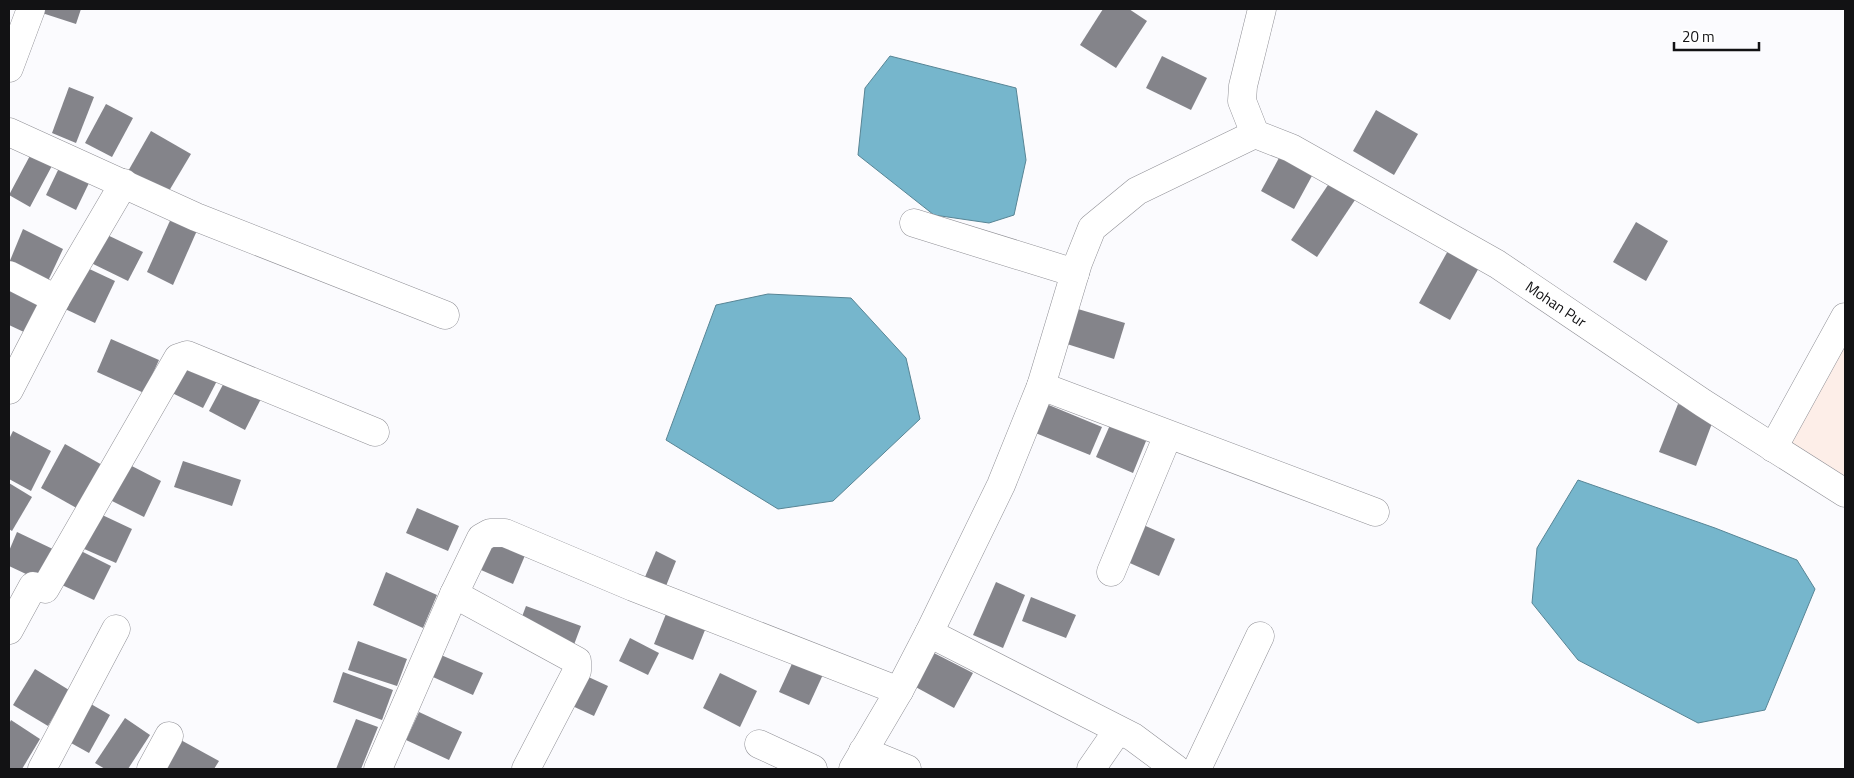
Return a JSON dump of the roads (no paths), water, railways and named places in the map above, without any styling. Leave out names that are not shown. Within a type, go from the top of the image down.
[{"type":"street","points":[[9,68],[31,9]]},
{"type":"street","points":[[907,769],[858,760],[899,691],[1001,485],[1041,386],[1075,273],[1092,228],[1137,191],[1255,134],[1242,101],[1243,86],[1262,9]]},
{"type":"street","points":[[9,132],[196,217],[445,315]]},
{"type":"street","name":"Mohan Pur","points":[[1255,134],[1292,148],[1497,264],[1703,404],[1773,448],[1844,488]]},
{"type":"street","points":[[9,390],[56,299],[124,183]]},
{"type":"street","points":[[914,223],[1075,273]]},
{"type":"street","points":[[9,275],[56,299]]},
{"type":"street","points":[[1773,448],[1845,317]]},
{"type":"street","points":[[9,630],[33,586],[45,589],[178,358],[187,355],[375,432]]},
{"type":"street","points":[[1041,386],[1376,512]]},
{"type":"street","points":[[1112,572],[1168,434]]},
{"type":"street","points":[[378,769],[454,594],[481,538],[490,533],[505,534],[632,587],[899,691]]},
{"type":"street","points":[[454,594],[577,661],[577,671],[526,769]]},
{"type":"street","points":[[42,769],[116,629]]},
{"type":"street","points":[[929,633],[1133,737],[1176,769]]},
{"type":"street","points":[[1197,769],[1260,636]]},
{"type":"street","points":[[1091,769],[1118,730]]},
{"type":"street","points":[[151,769],[169,736]]},
{"type":"street","points":[[759,744],[813,769]]},
{"type":"water","points":[[890,56],[1016,88],[1026,160],[1014,215],[989,223],[934,215],[858,155],[865,88]]},
{"type":"water","points":[[768,294],[851,298],[906,358],[920,419],[833,501],[778,509],[666,440],[716,305]]},
{"type":"water","points":[[1578,480],[1715,528],[1797,560],[1815,589],[1765,710],[1698,723],[1578,660],[1532,603],[1537,548]]}]
